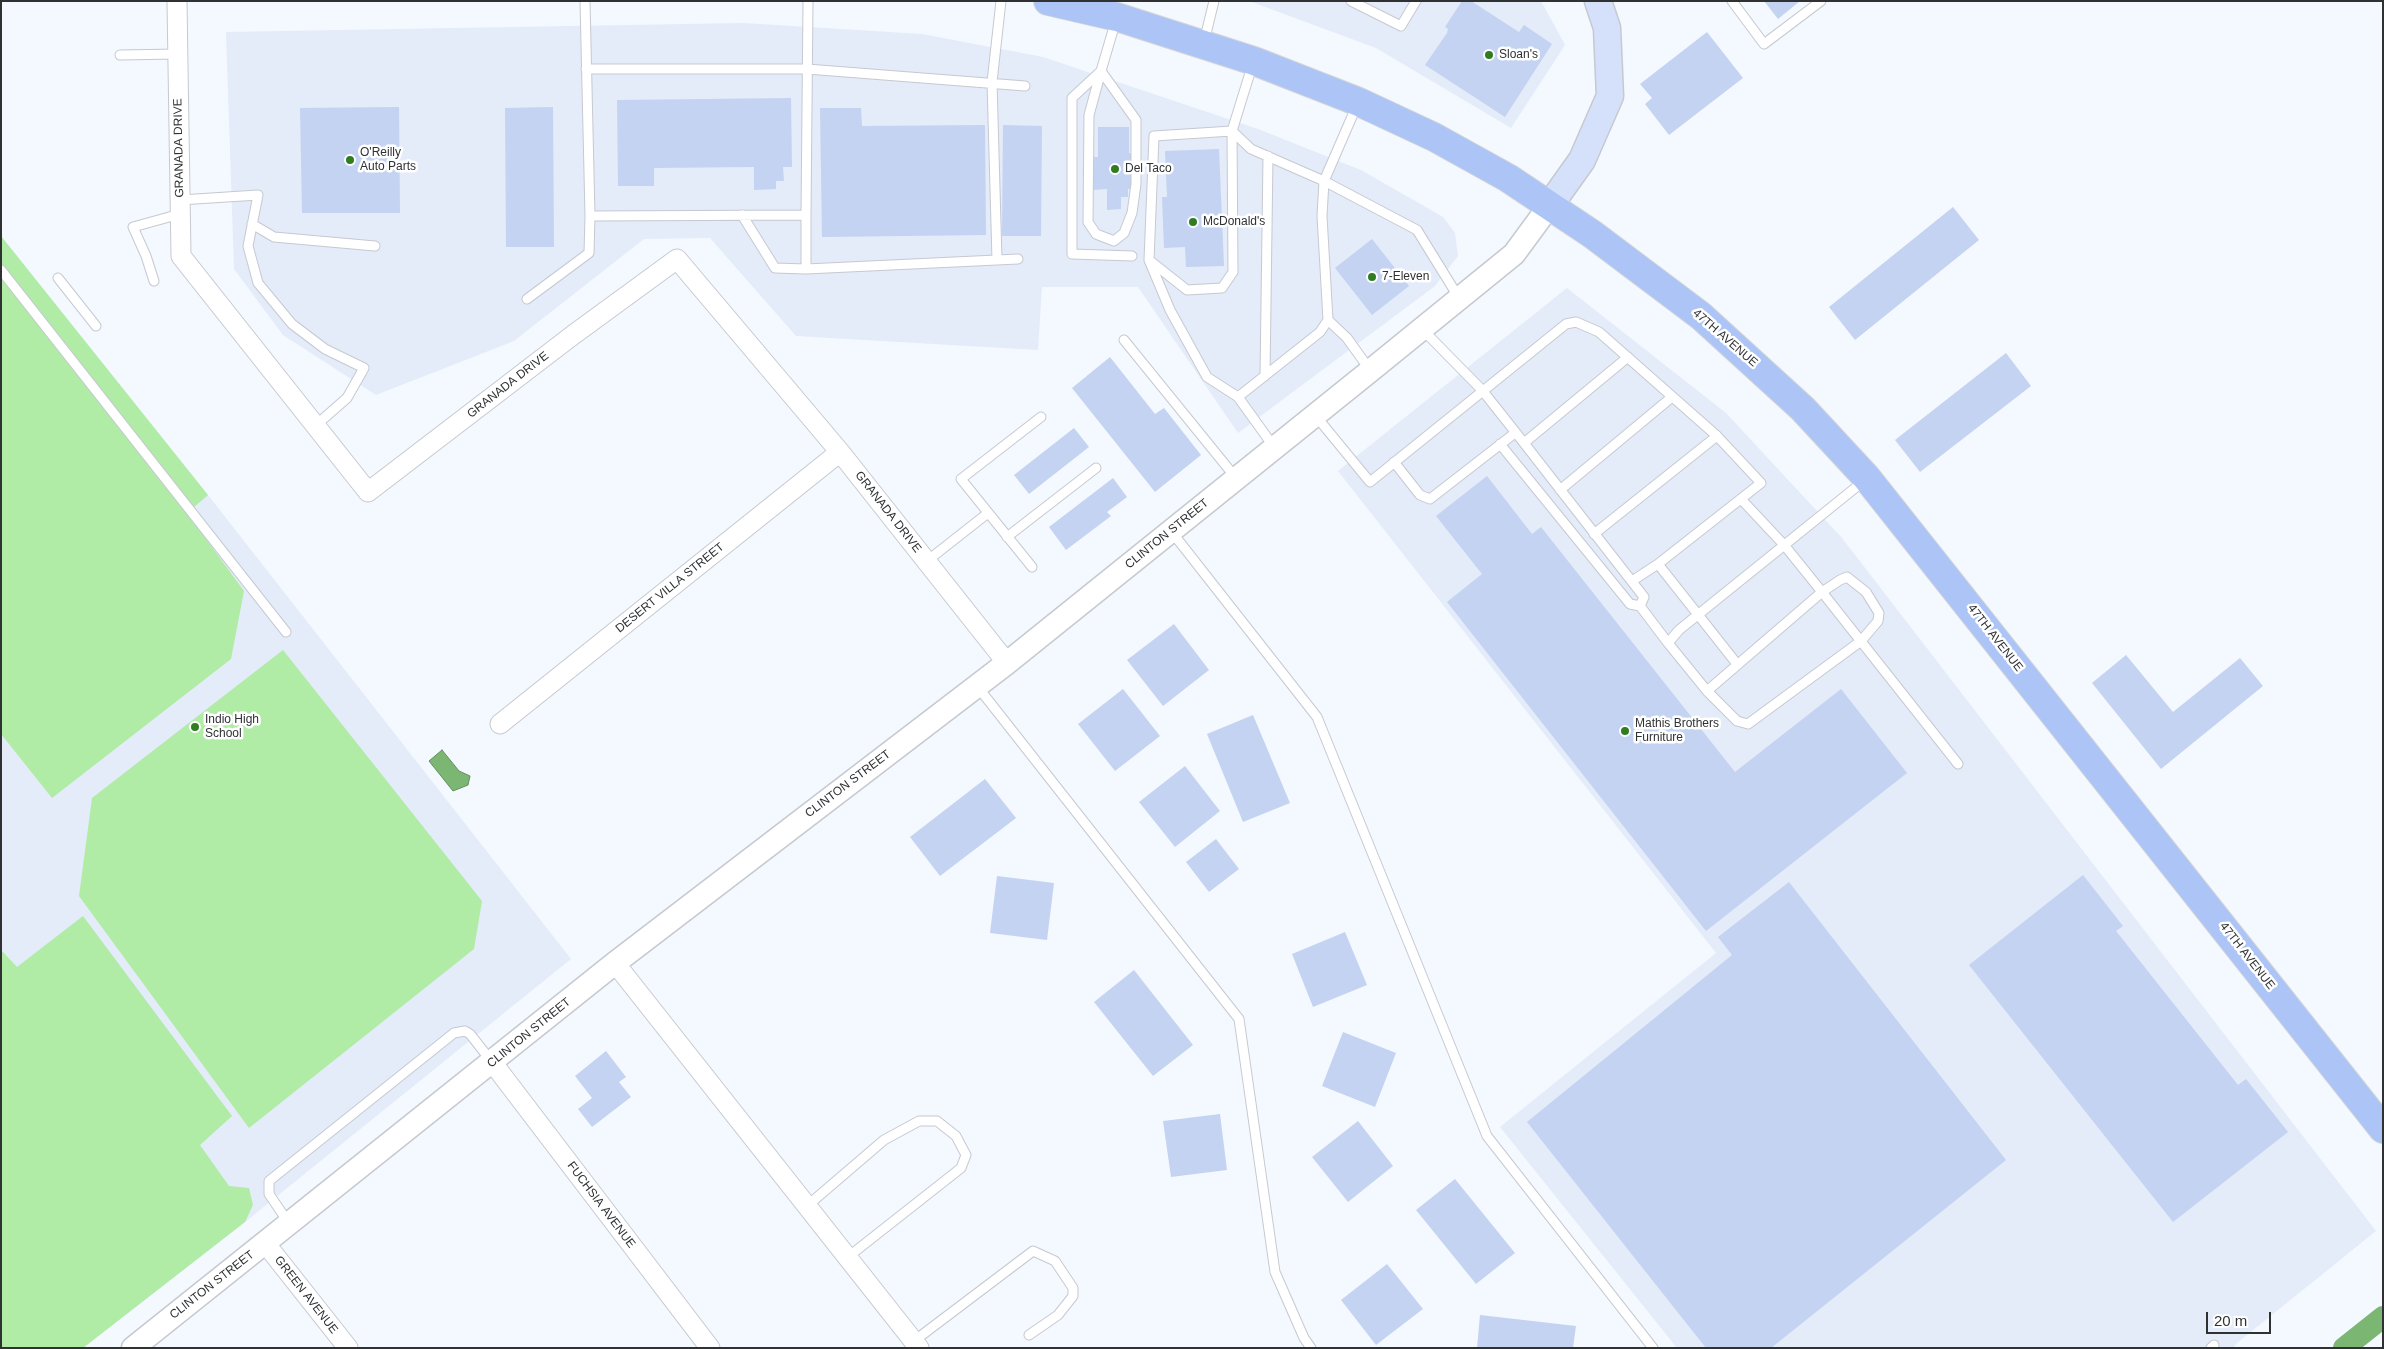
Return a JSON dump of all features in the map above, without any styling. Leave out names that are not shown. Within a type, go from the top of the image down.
[{"type":"main road","name":"47TH AVENUE","points":[[1048,1],[1117,17],[1254,61],[1359,102],[1434,137],[1508,178],[1550,206],[1634,264],[1701,316],[1803,409],[1867,478],[2383,1129]]},
{"type":"main road","points":[[1550,206],[1582,160],[1610,96],[1606,28],[1598,1]]},
{"type":"street","name":"GRANADA DRIVE","points":[[177,1],[181,256],[368,492],[573,335],[677,259],[840,452],[1007,663]]},
{"type":"street","name":"CLINTON STREET","points":[[133,1348],[615,962],[1007,663],[1370,371],[1514,254],[1550,206]]},
{"type":"street","name":"DESERT VILLA STREET","points":[[500,724],[840,452]]},
{"type":"street","points":[[615,962],[917,1344]]},
{"type":"street","name":"FUCHSIA AVENUE","points":[[492,1062],[710,1348]]},
{"type":"street","name":"GREEN AVENUE","points":[[265,1243],[348,1348]]},
{"type":"lane","points":[[527,299],[589,253],[590,216],[585,1]]},
{"type":"lane","points":[[806,269],[808,1]]},
{"type":"lane","points":[[997,260],[992,82],[1001,1]]},
{"type":"lane","points":[[1203,44],[1214,1]]},
{"type":"lane","points":[[1351,1],[1401,26],[1416,1]]},
{"type":"lane","points":[[1732,1],[1764,44],[1821,1]]},
{"type":"lane","points":[[1100,71],[1136,120],[1136,184],[1132,213],[1124,233],[1114,241],[1096,234],[1088,222],[1089,115],[1100,71],[1117,17]]},
{"type":"lane","points":[[120,55],[177,54]]},
{"type":"lane","points":[[1149,260],[1187,290],[1222,288],[1233,272],[1232,131],[1254,61]]},
{"type":"lane","points":[[586,69],[808,68],[1026,86]]},
{"type":"lane","points":[[1100,71],[1072,98],[1072,254],[1132,256]]},
{"type":"lane","points":[[1238,397],[1320,332],[1328,320],[1322,216],[1324,180],[1359,102]]},
{"type":"lane","points":[[1274,447],[1238,397],[1207,377],[1170,310],[1149,260],[1154,136],[1232,131],[1251,149],[1324,180],[1416,230],[1459,298]]},
{"type":"lane","points":[[1265,376],[1268,156]]},
{"type":"lane","points":[[154,281],[146,256],[133,227],[180,207],[258,195],[248,246],[258,284],[292,324],[325,349],[364,368],[347,398],[315,426]]},
{"type":"lane","points":[[742,215],[775,268],[806,269],[1018,259]]},
{"type":"lane","points":[[590,216],[806,215]]},
{"type":"lane","points":[[252,224],[274,237],[375,246]]},
{"type":"lane","points":[[1,270],[286,632]]},
{"type":"lane","points":[[58,278],[96,326]]},
{"type":"lane","points":[[1328,320],[1347,338],[1370,371]]},
{"type":"lane","points":[[1315,415],[1370,482],[1566,324],[1576,322],[1600,332],[1717,436],[1761,483],[1658,564],[1632,581]]},
{"type":"lane","points":[[1422,329],[1482,390],[1524,443],[1644,597],[1640,606]]},
{"type":"lane","points":[[1124,340],[1236,478]]},
{"type":"lane","points":[[1524,443],[1628,357]]},
{"type":"lane","points":[[1560,490],[1672,397]]},
{"type":"lane","points":[[1032,567],[961,479],[1041,417]]},
{"type":"lane","points":[[1394,462],[1420,495],[1430,499],[1515,433]]},
{"type":"lane","points":[[1594,534],[1717,436]]},
{"type":"lane","points":[[1500,444],[1630,604],[1640,606],[1707,691],[1737,721],[1748,724],[1861,640],[1878,621],[1879,613],[1866,592],[1847,577],[1822,592],[1707,691]]},
{"type":"lane","points":[[1007,537],[1096,468]]},
{"type":"lane","points":[[1668,643],[1679,630],[1867,478]]},
{"type":"lane","points":[[1741,499],[1785,546],[1958,764]]},
{"type":"lane","points":[[927,561],[988,513]]},
{"type":"lane","points":[[1171,531],[1317,717],[1487,1136],[1653,1348]]},
{"type":"lane","points":[[1658,564],[1737,664]]},
{"type":"lane","points":[[977,685],[1239,1019],[1275,1272],[1304,1338],[1311,1348]]},
{"type":"lane","points":[[289,1223],[270,1194],[269,1182],[446,1039],[460,1032],[470,1034],[492,1062]]},
{"type":"lane","points":[[807,1206],[884,1140],[920,1121],[937,1121],[956,1136],[966,1155],[960,1168],[848,1257]]},
{"type":"lane","points":[[917,1344],[1034,1251],[1055,1261],[1073,1288],[1073,1296],[1058,1315],[1029,1335]]},
{"type":"shaded area","points":[[1249,1],[1541,1],[1565,45],[1511,128],[1376,48]]},
{"type":"shaded area","points":[[743,23],[922,34],[1043,57],[1258,129],[1361,170],[1443,217],[1455,233],[1458,256],[1435,286],[1238,433],[1138,287],[1042,287],[1038,350],[796,336],[710,238],[644,239],[514,341],[376,395],[283,335],[234,269],[226,32]]},
{"type":"shaded area","name":"Indio High School","points":[[1,236],[208,495],[571,959],[245,1222],[83,1348],[1,1348]]},
{"type":"shaded area","points":[[1,236],[208,495],[187,513],[244,591],[231,659],[52,798],[1,734]]},
{"type":"shaded area","points":[[1567,288],[1726,413],[1842,538],[2376,1231],[2233,1348],[1677,1348],[1500,1127],[1716,953],[1338,471]]},
{"type":"shaded area","points":[[283,650],[482,901],[474,949],[249,1128],[79,896],[92,798]]},
{"type":"shaded area","points":[[442,750],[459,771],[470,776],[468,785],[453,791],[429,761]]},
{"type":"shaded area","points":[[83,916],[232,1116],[200,1145],[229,1186],[249,1188],[253,1205],[245,1222],[83,1348],[1,1348],[1,950],[17,967]]},
{"type":"building","name":"Sloan's","points":[[1462,1],[1471,1],[1519,32],[1524,25],[1552,44],[1505,117],[1425,65],[1447,33],[1448,29],[1445,27]]},
{"type":"building","points":[[1764,1],[1800,1],[1778,19]]},
{"type":"building","points":[[1707,32],[1743,78],[1669,135],[1645,104],[1652,98],[1640,84]]},
{"type":"building","points":[[791,98],[792,167],[783,167],[784,181],[776,181],[776,189],[754,190],[754,167],[654,168],[654,186],[618,186],[617,100]]},
{"type":"building","name":"O'Reilly Auto Parts","points":[[399,107],[400,213],[302,213],[300,108]]},
{"type":"building","points":[[553,107],[554,247],[506,247],[505,108]]},
{"type":"building","points":[[820,108],[861,108],[862,126],[985,125],[986,235],[822,237]]},
{"type":"building","points":[[1003,125],[1042,126],[1041,236],[1002,236]]},
{"type":"building","name":"Del Taco","points":[[1098,127],[1129,127],[1129,153],[1138,153],[1138,181],[1131,181],[1128,197],[1121,197],[1121,209],[1107,210],[1107,189],[1093,190],[1092,157],[1098,157]]},
{"type":"building","name":"McDonald's","points":[[1219,149],[1224,266],[1186,267],[1185,247],[1164,248],[1162,197],[1167,197],[1165,151]]},
{"type":"building","points":[[1953,207],[1979,240],[1855,340],[1829,307]]},
{"type":"building","name":"7-Eleven","points":[[1372,239],[1409,286],[1372,315],[1335,268]]},
{"type":"building","points":[[2006,353],[2031,386],[1920,472],[1895,440]]},
{"type":"building","points":[[1110,357],[1155,414],[1164,408],[1201,455],[1155,492],[1072,388]]},
{"type":"building","points":[[1074,428],[1089,447],[1029,494],[1014,475]]},
{"type":"building","name":"Mathis Brothers Furniture","points":[[1487,476],[1532,534],[1541,527],[1735,772],[1841,689],[1907,773],[1706,931],[1447,602],[1482,574],[1436,516]]},
{"type":"building","points":[[1113,478],[1127,497],[1107,512],[1111,516],[1066,550],[1049,527]]},
{"type":"building","points":[[1174,624],[1209,670],[1163,706],[1127,660]]},
{"type":"building","points":[[2126,655],[2173,712],[2240,658],[2263,686],[2161,769],[2092,683]]},
{"type":"building","points":[[1123,689],[1160,736],[1115,771],[1078,724]]},
{"type":"building","points":[[1253,715],[1290,803],[1243,822],[1207,734]]},
{"type":"building","points":[[1185,766],[1220,811],[1175,847],[1139,802]]},
{"type":"building","points":[[985,779],[1016,818],[940,876],[910,837]]},
{"type":"building","points":[[1216,839],[1239,869],[1209,892],[1186,862]]},
{"type":"building","points":[[2083,875],[2123,926],[2116,931],[2238,1085],[2246,1079],[2288,1132],[2173,1222],[1969,965]]},
{"type":"building","points":[[997,876],[1054,883],[1047,940],[990,933]]},
{"type":"building","points":[[1789,882],[2006,1160],[1771,1348],[1706,1348],[1527,1122],[1732,955],[1718,937]]},
{"type":"building","points":[[1345,932],[1367,985],[1313,1007],[1292,954]]},
{"type":"building","points":[[1134,970],[1193,1045],[1153,1076],[1094,1002]]},
{"type":"building","points":[[1343,1032],[1396,1053],[1375,1107],[1322,1086]]},
{"type":"building","points":[[606,1051],[626,1077],[619,1082],[631,1097],[592,1127],[578,1109],[592,1098],[575,1076]]},
{"type":"building","points":[[1220,1114],[1227,1170],[1171,1177],[1163,1121]]},
{"type":"building","points":[[1358,1121],[1393,1166],[1348,1202],[1312,1157]]},
{"type":"building","points":[[1455,1179],[1515,1253],[1476,1284],[1416,1210]]},
{"type":"building","points":[[1387,1264],[1423,1309],[1376,1345],[1341,1300]]},
{"type":"building","points":[[1480,1315],[1576,1326],[1573,1348],[1477,1348]]},
{"type":"waterway","points":[[2344,1348],[2383,1317]]},
{"type":"place","name":"Sloan's","points":[[1489,55]]},
{"type":"place","name":"O'Reilly Auto Parts","points":[[350,160]]},
{"type":"place","name":"Del Taco","points":[[1115,169]]},
{"type":"place","name":"McDonald's","points":[[1193,222]]},
{"type":"place","name":"7-Eleven","points":[[1372,277]]},
{"type":"place","name":"Indio High School","points":[[195,727]]},
{"type":"place","name":"Mathis Brothers Furniture","points":[[1625,731]]}]
